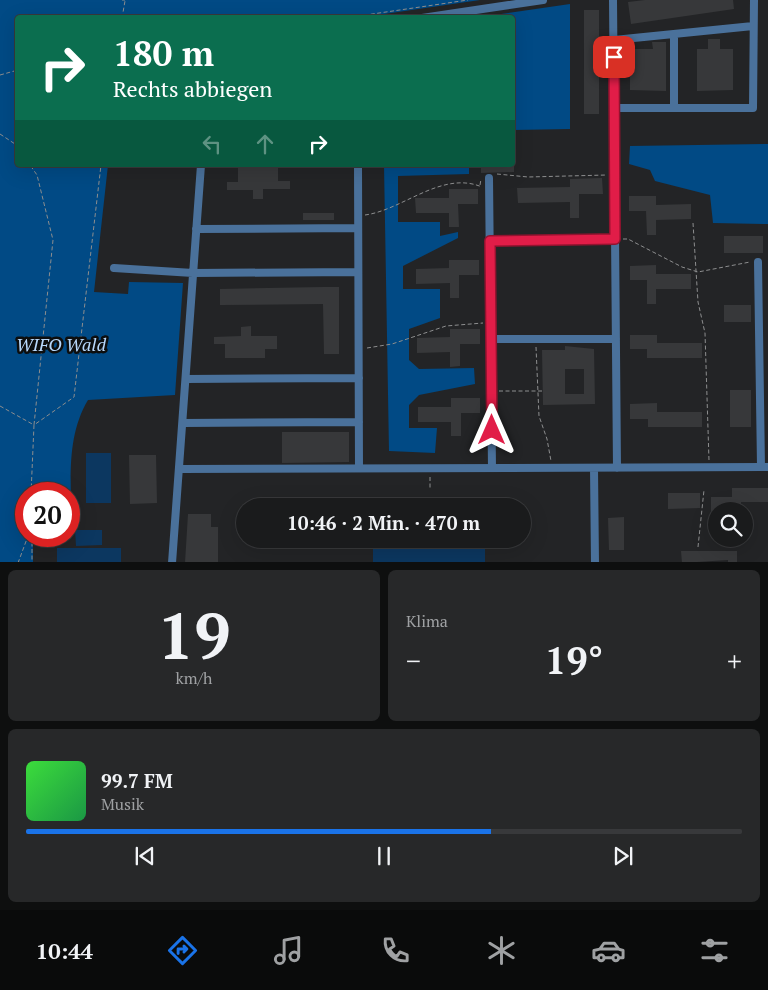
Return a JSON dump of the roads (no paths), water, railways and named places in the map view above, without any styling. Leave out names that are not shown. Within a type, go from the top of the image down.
[{"type":"lane","points":[[442,15],[543,0]]},
{"type":"lane","points":[[613,0],[617,468]]},
{"type":"lane","points":[[614,108],[753,108],[752,26],[754,0]]},
{"type":"lane","points":[[614,40],[752,26]]},
{"type":"lane","points":[[674,34],[674,108]]},
{"type":"lane","points":[[172,562],[201,167]]},
{"type":"lane","points":[[358,167],[359,468]]},
{"type":"lane","points":[[492,468],[490,190],[493,176]]},
{"type":"lane","points":[[196,229],[358,228]]},
{"type":"lane","points":[[490,241],[615,239]]},
{"type":"lane","points":[[180,469],[764,467],[758,262]]},
{"type":"lane","points":[[114,268],[193,273],[358,272]]},
{"type":"lane","points":[[491,339],[616,338]]},
{"type":"lane","points":[[186,379],[358,378]]},
{"type":"lane","points":[[183,423],[359,422]]},
{"type":"lane","points":[[594,468],[595,562]]},
{"type":"park label","name":"WIFO Wald","points":[[61,344]]}]
